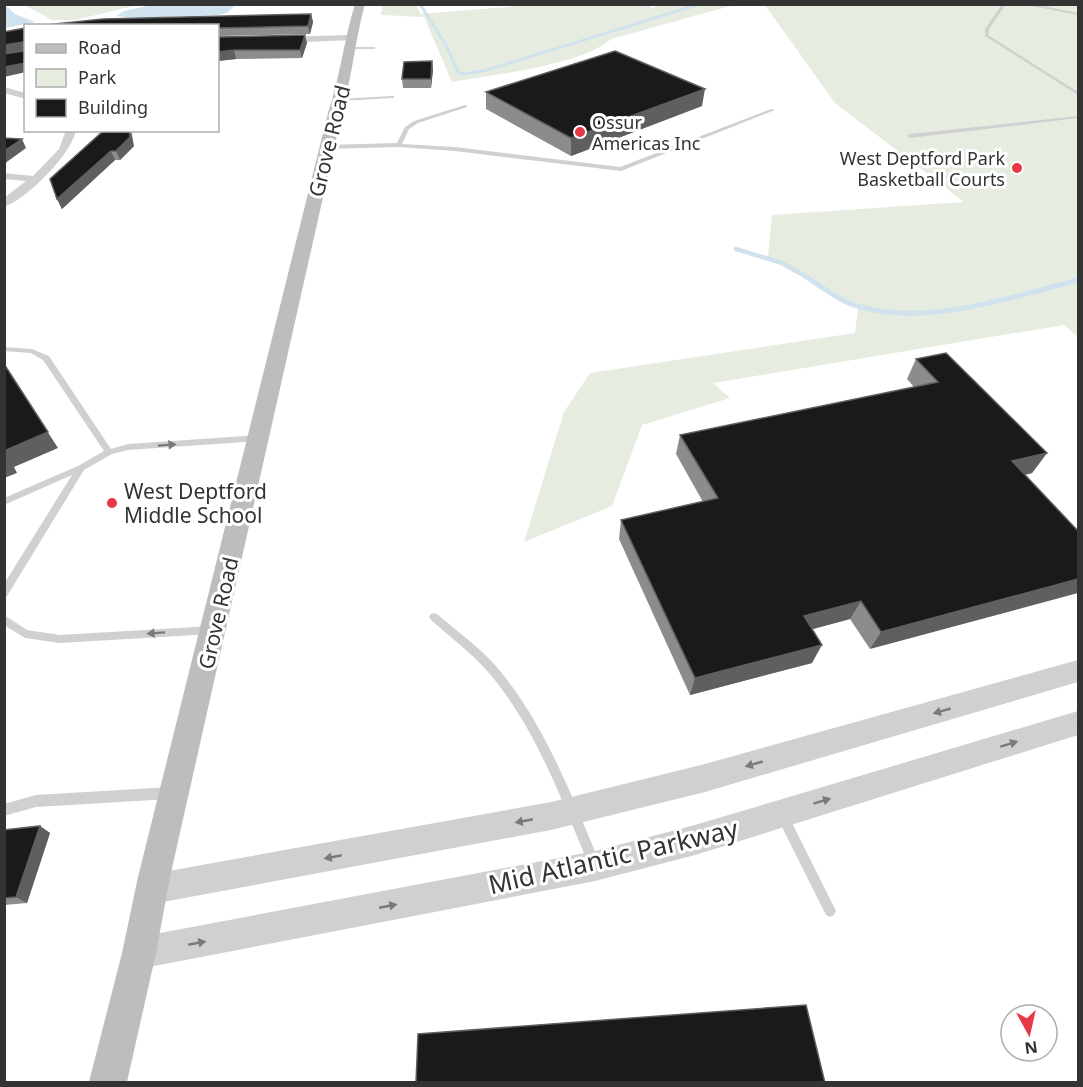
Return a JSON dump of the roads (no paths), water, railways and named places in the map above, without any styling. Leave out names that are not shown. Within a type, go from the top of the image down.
[{"type":"main road","name":"Grove Road","points":[[108,1083],[258,438],[340,100],[349,43],[360,4]]},
{"type":"street","points":[[276,40],[349,43]]},
{"type":"street","points":[[4,90],[24,95]]},
{"type":"street","points":[[4,204],[56,160],[66,147],[72,132]]},
{"type":"street","points":[[4,176],[34,179]]},
{"type":"street","points":[[152,889],[571,811],[705,778],[1078,670]]},
{"type":"street","name":"Mid Atlantic Parkway","points":[[139,953],[595,866],[695,840],[1078,723]]},
{"type":"lane","points":[[1004,4],[987,29],[986,35],[1078,94]]},
{"type":"lane","points":[[1024,4],[1078,14]]},
{"type":"lane","points":[[349,43],[374,48]]},
{"type":"lane","points":[[340,100],[392,97]]},
{"type":"lane","points":[[399,145],[406,128],[416,122],[465,106]]},
{"type":"lane","points":[[327,147],[399,145],[459,149],[621,169],[773,110]]},
{"type":"lane","points":[[910,136],[1078,117]]},
{"type":"lane","points":[[4,349],[32,351],[46,358],[109,452]]},
{"type":"lane","points":[[4,502],[81,468],[109,452],[128,447],[258,438]]},
{"type":"lane","points":[[4,593],[81,468]]},
{"type":"lane","points":[[434,617],[492,669],[514,698],[545,755],[595,866]]},
{"type":"lane","points":[[4,619],[25,634],[60,639],[214,630]]},
{"type":"lane","points":[[4,810],[36,801],[175,793]]},
{"type":"lane","points":[[781,814],[830,911]]},
{"type":"water","points":[[5,5],[15,14],[35,22],[24,24],[5,28]]},
{"type":"water","points":[[152,5],[235,5],[227,13],[217,15],[137,18],[116,16],[124,11]]},
{"type":"waterway","points":[[420,4],[446,45],[458,72],[464,74],[487,70],[700,4]]},
{"type":"waterway","points":[[736,249],[782,263],[807,277]]},
{"type":"waterway","points":[[805,276],[831,294],[853,305],[887,312],[914,313],[970,307],[1078,280]]},
{"type":"place","name":"Ossur Americas Inc","points":[[580,132]]},
{"type":"place","name":"West Deptford Park Basketball Courts","points":[[1017,168]]},
{"type":"place","name":"West Deptford Middle School","points":[[112,503]]}]
